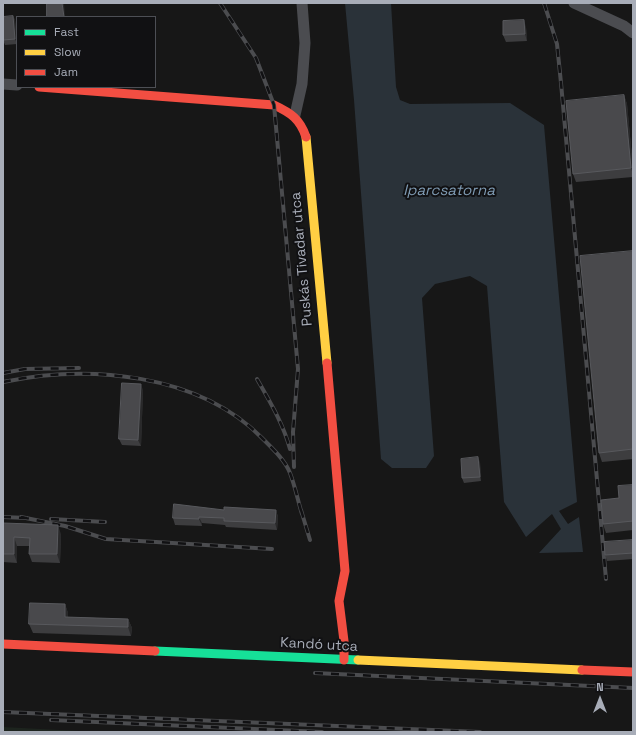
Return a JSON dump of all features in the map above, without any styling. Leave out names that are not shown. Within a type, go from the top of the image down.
[{"type":"street","points":[[52,88],[274,105],[295,115],[302,84],[305,43],[302,3]]},
{"type":"street","points":[[574,3],[624,26],[633,33]]},
{"type":"street","points":[[3,84],[16,85]]},
{"type":"street","name":"Puskás Tivadar utca","points":[[295,115],[302,123],[307,139],[345,571],[339,601],[344,641],[344,660]]},
{"type":"street","name":"Kandó utca","points":[[3,644],[633,672]]},
{"type":"shaded area","points":[[3,727],[98,732],[3,732]]},
{"type":"water","name":"Iparcsatorna","points":[[345,3],[391,3],[396,87],[400,100],[410,104],[510,103],[544,125],[577,502],[559,511],[568,524],[579,517],[583,552],[539,553],[561,529],[552,514],[526,537],[504,502],[487,286],[470,276],[435,284],[422,298],[434,456],[426,468],[392,468],[381,459],[354,100]]},
{"type":"building","points":[[47,3],[62,3],[64,16],[47,16]]},
{"type":"building","points":[[13,16],[15,39],[3,40],[3,17]]},
{"type":"building","points":[[524,20],[525,34],[503,35],[503,21]]},
{"type":"building","points":[[624,95],[631,168],[573,174],[566,101]]},
{"type":"building","points":[[633,251],[633,449],[599,453],[580,256]]},
{"type":"building","points":[[122,383],[141,384],[138,440],[119,439]]},
{"type":"building","points":[[478,457],[480,477],[462,478],[461,459]]},
{"type":"building","points":[[633,485],[633,521],[603,524],[601,500],[619,498],[618,486]]},
{"type":"building","points":[[174,504],[224,510],[224,507],[276,510],[275,523],[224,521],[224,518],[173,518]]},
{"type":"building","points":[[3,523],[58,525],[57,554],[29,554],[30,538],[14,537],[14,554],[3,554]]},
{"type":"building","points":[[633,540],[633,553],[605,555],[604,542]]},
{"type":"building","points":[[30,603],[65,604],[65,617],[128,619],[128,627],[29,624]]},
{"type":"railway","points":[[220,3],[256,58],[274,105],[298,369],[293,432],[294,467]]},
{"type":"railway","points":[[544,3],[557,44],[606,579]]},
{"type":"railway","points":[[3,373],[25,369],[79,368]]},
{"type":"railway","points":[[3,382],[70,374],[105,375],[140,379],[174,387],[206,399],[236,416],[278,454],[290,473],[302,514]]},
{"type":"railway","points":[[257,379],[280,421],[290,449]]},
{"type":"railway","points":[[301,510],[310,540]]},
{"type":"railway","points":[[3,517],[27,518]]},
{"type":"railway","points":[[21,517],[65,526],[106,539],[272,549]]},
{"type":"railway","points":[[51,519],[105,522]]},
{"type":"railway","points":[[315,673],[633,688]]},
{"type":"railway","points":[[3,712],[480,732]]},
{"type":"railway","points":[[51,720],[322,732]]},
{"type":"traffic: fast","points":[[155,651],[358,660]]},
{"type":"traffic: slow","points":[[306,137],[327,363]]},
{"type":"traffic: slow","points":[[358,660],[582,670]]},
{"type":"traffic: jam","points":[[52,88],[274,105],[294,117],[298,121],[306,137]]},
{"type":"traffic: jam","points":[[327,363],[345,571],[339,601],[344,641],[344,660]]},
{"type":"traffic: jam","points":[[3,644],[155,651]]},
{"type":"traffic: jam","points":[[582,670],[633,672]]}]
